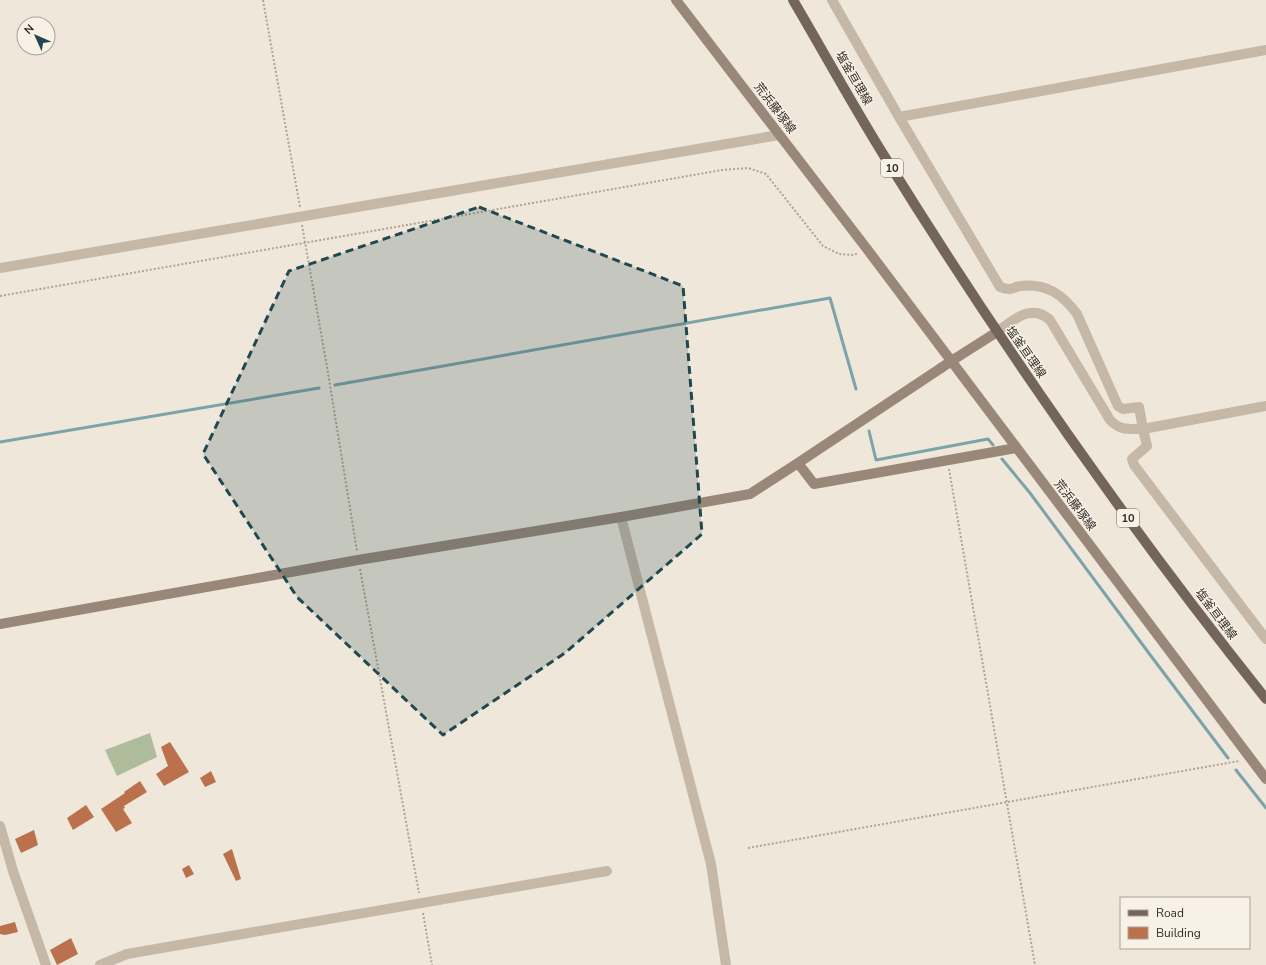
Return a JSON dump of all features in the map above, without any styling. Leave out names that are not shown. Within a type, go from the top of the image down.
[{"type":"main road","name":"塩釜亘理線","points":[[793,0],[882,153],[997,332],[1081,454],[1214,634],[1266,699]]},
{"type":"street","name":"荒浜藤塚線","points":[[676,0],[866,248],[1266,779]]},
{"type":"street","points":[[832,0],[1000,287],[1009,289],[1020,286],[1034,285],[1046,288],[1059,294],[1068,302],[1077,314],[1118,406],[1123,409],[1139,407],[1147,446],[1132,459],[1134,465],[1266,640]]},
{"type":"street","points":[[899,116],[1266,50]]},
{"type":"street","points":[[0,268],[301,218],[779,135]]},
{"type":"street","points":[[0,624],[358,560],[621,517],[750,494],[1022,315],[1033,313],[1044,315],[1050,320],[1110,420],[1117,426],[1125,429],[1143,429],[1266,406]]},
{"type":"street","points":[[798,463],[814,484],[1016,448]]},
{"type":"street","points":[[621,517],[711,864],[726,965]]},
{"type":"street","points":[[0,826],[13,871],[46,965]]},
{"type":"street","points":[[100,965],[126,954],[607,871]]},
{"type":"path","points":[[264,0],[331,389],[358,560],[432,965]]},
{"type":"path","points":[[0,296],[714,172],[748,168],[766,174],[823,246],[839,254],[854,255],[866,248]]},
{"type":"path","points":[[948,460],[1035,965]]},
{"type":"path","points":[[748,848],[1251,759]]},
{"type":"highlighted area","points":[[479,207],[683,286],[702,534],[565,653],[443,735],[297,597],[203,454],[289,271]]},
{"type":"green space","points":[[150,733],[157,757],[117,776],[105,750]]},
{"type":"building","points":[[170,742],[189,772],[164,786],[156,774],[168,766],[161,747]]},
{"type":"building","points":[[211,771],[216,782],[205,787],[200,778]]},
{"type":"building","points":[[140,781],[147,792],[124,806],[125,808],[123,809],[132,823],[116,832],[101,809]]},
{"type":"building","points":[[86,805],[94,817],[73,830],[67,818]]},
{"type":"building","points":[[34,830],[38,845],[21,853],[15,839]]},
{"type":"building","points":[[232,849],[241,879],[236,881],[223,854]]},
{"type":"building","points":[[189,865],[194,874],[186,878],[182,869]]},
{"type":"building","points":[[15,922],[18,932],[5,935],[0,934],[0,926]]},
{"type":"building","points":[[71,938],[78,954],[57,965],[50,950]]},
{"type":"waterway","points":[[335,385],[830,298],[856,389]]},
{"type":"waterway","points":[[0,442],[319,388]]},
{"type":"waterway","points":[[869,431],[876,460],[988,439],[993,445]]},
{"type":"waterway","points":[[1002,459],[1030,493],[1228,758]]},
{"type":"waterway","points":[[1236,770],[1266,808]]}]
